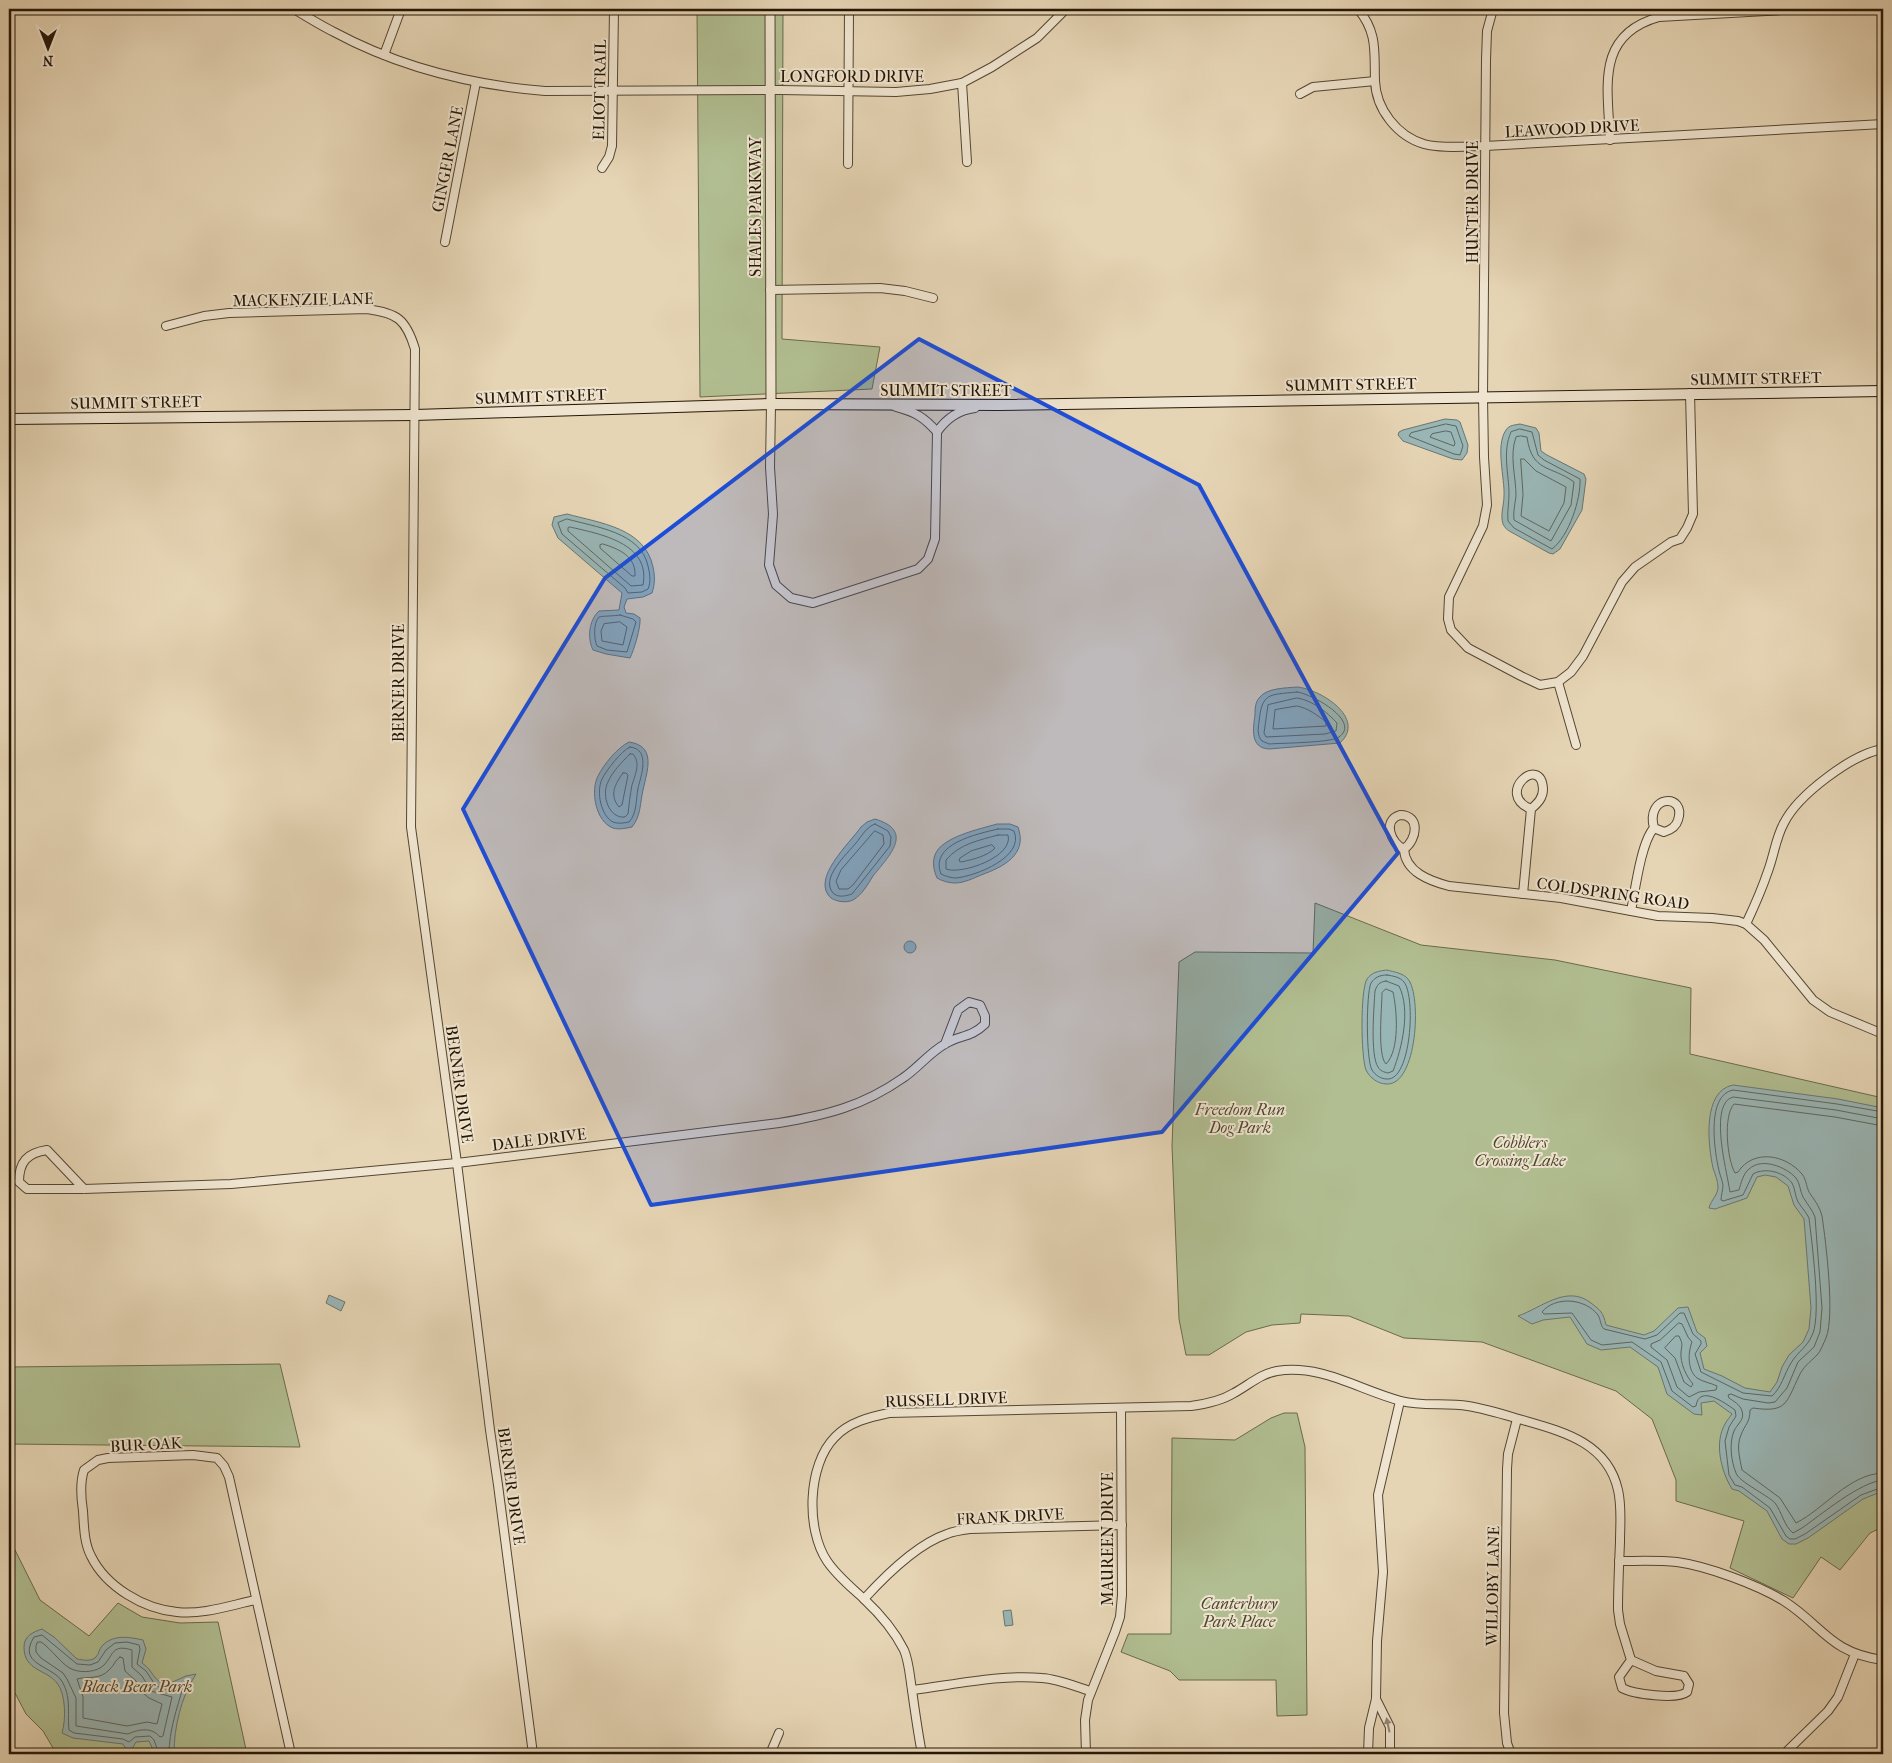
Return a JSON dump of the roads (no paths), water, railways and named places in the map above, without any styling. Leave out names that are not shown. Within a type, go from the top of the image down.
[{"type":"main road","name":"SUMMIT STREET","points":[[9,419],[414,415],[771,404],[999,405],[1690,393],[1883,392]]},
{"type":"street","name":"LONGFORD DRIVE","points":[[294,9],[334,32],[384,55],[445,75],[516,88],[545,91],[770,90],[896,92],[922,90],[962,83],[1018,52],[1037,38],[1066,9]]},
{"type":"street","points":[[384,55],[402,9]]},
{"type":"street","name":"ELIOT TRAIL","points":[[602,168],[609,157],[612,146],[614,9]]},
{"type":"street","name":"SHALES PARKWAY","points":[[770,9],[771,404]]},
{"type":"street","points":[[848,164],[849,9]]},
{"type":"street","name":"LEAWOOD DRIVE","points":[[1358,9],[1372,30],[1376,90],[1382,108],[1389,119],[1410,138],[1424,144],[1485,146],[1883,124]]},
{"type":"street","name":"HUNTER DRIVE","points":[[1492,9],[1487,31],[1485,146],[1486,236],[1483,397],[1487,505],[1483,526],[1449,598],[1448,619],[1451,630],[1468,648],[1540,685],[1558,682]]},
{"type":"street","points":[[1610,140],[1607,73],[1613,51],[1630,29],[1645,21],[1659,17],[1800,9]]},
{"type":"street","points":[[1300,94],[1313,87],[1375,81]]},
{"type":"street","name":"GINGER LANE","points":[[445,242],[476,82]]},
{"type":"street","points":[[962,83],[967,162]]},
{"type":"street","points":[[770,290],[880,288],[905,291],[933,298]]},
{"type":"street","name":"MACKENZIE LANE","points":[[166,326],[204,316],[229,313],[366,308],[387,312],[401,320],[410,332],[415,349],[414,415]]},
{"type":"street","points":[[1576,745],[1558,682],[1571,672],[1583,656],[1622,582],[1635,567],[1671,542],[1680,539],[1693,514],[1690,393]]},
{"type":"street","points":[[771,404],[770,467],[773,514],[769,564],[776,585],[790,598],[813,603],[918,569],[928,559],[935,539],[937,432],[945,420],[958,413],[970,408],[999,405]]},
{"type":"street","points":[[887,405],[911,411],[926,420],[937,432]]},
{"type":"street","name":"BERNER DRIVE","points":[[414,415],[411,827],[457,1163],[533,1754]]},
{"type":"street","points":[[1883,749],[1862,755],[1842,767],[1804,797],[1788,816],[1782,825],[1763,884],[1746,924],[1764,940],[1812,1000],[1830,1012],[1883,1034]]},
{"type":"street","points":[[1631,911],[1648,836],[1654,828],[1653,815],[1659,803],[1670,800],[1675,803],[1680,813],[1675,826],[1664,832],[1654,828]]},
{"type":"street","points":[[1523,894],[1531,808]]},
{"type":"street","name":"COLDSPRING ROAD","points":[[1404,849],[1413,869],[1435,882],[1569,900],[1658,916],[1731,920],[1746,924]]},
{"type":"street","name":"DALE DRIVE","points":[[84,1189],[47,1150],[36,1152],[25,1160],[20,1169],[20,1182],[27,1189],[84,1189],[232,1184],[457,1163],[818,1117],[863,1101],[903,1078],[945,1044],[977,1032],[985,1024],[985,1016],[980,1005],[969,1002],[958,1010],[945,1044]]},
{"type":"street","name":"RUSSELL DRIVE","points":[[922,1754],[905,1652],[892,1627],[833,1570],[819,1549],[814,1532],[814,1481],[827,1445],[848,1426],[870,1417],[889,1413],[1201,1405],[1225,1398],[1259,1377],[1278,1371],[1293,1370],[1330,1375],[1400,1401],[1466,1405],[1560,1431],[1588,1445],[1605,1463],[1617,1488],[1620,1503],[1618,1610],[1620,1624],[1631,1660]]},
{"type":"street","points":[[1368,1754],[1369,1728],[1376,1699],[1377,1641],[1383,1572],[1378,1495],[1400,1401]]},
{"type":"street","name":"MAUREEN DRIVE","points":[[1086,1754],[1086,1709],[1090,1691],[1120,1618],[1122,1595],[1121,1408]]},
{"type":"street","name":"WILLOBY LANE","points":[[1511,1754],[1505,1728],[1504,1713],[1507,1469],[1508,1454],[1517,1419]]},
{"type":"street","name":"BUR OAK","points":[[256,1600],[196,1612],[178,1612],[150,1606],[124,1591],[99,1569],[90,1555],[86,1541],[82,1508],[84,1470],[98,1460],[108,1458],[193,1455],[217,1458],[224,1466],[229,1477],[291,1754]]},
{"type":"street","name":"FRANK DRIVE","points":[[864,1599],[886,1577],[924,1545],[946,1534],[970,1529],[1122,1525]]},
{"type":"street","points":[[1620,1561],[1677,1562],[1749,1584],[1766,1591],[1788,1604],[1829,1640],[1855,1654],[1883,1660]]},
{"type":"street","points":[[1784,1754],[1828,1711],[1838,1697],[1855,1654]]},
{"type":"street","points":[[1631,1660],[1656,1671],[1684,1676],[1689,1684],[1687,1692],[1677,1697],[1625,1690],[1620,1684],[1619,1677],[1631,1660]]},
{"type":"street","points":[[912,1690],[1024,1677],[1051,1679],[1090,1691]]},
{"type":"street","points":[[1376,1699],[1390,1727],[1390,1754]]},
{"type":"street","points":[[770,1754],[779,1733]]},
{"type":"water","points":[[1445,419],[1460,422],[1468,445],[1467,453],[1462,460],[1453,459],[1403,441],[1398,435],[1403,430]]},
{"type":"water","points":[[1520,424],[1536,428],[1539,433],[1541,451],[1584,474],[1586,479],[1582,510],[1560,549],[1553,554],[1506,529],[1503,524],[1504,489],[1501,445],[1507,428]]},
{"type":"water","points":[[567,514],[619,529],[631,535],[648,554],[654,574],[652,593],[643,597],[627,599],[624,607],[626,613],[634,614],[640,618],[637,638],[630,658],[593,650],[590,640],[590,629],[593,619],[599,611],[619,610],[622,593],[558,538],[552,525],[554,517]]},
{"type":"water","points":[[1297,687],[1307,689],[1328,699],[1344,715],[1348,724],[1347,733],[1340,743],[1269,749],[1259,745],[1254,737],[1255,708],[1258,699],[1263,694],[1272,690]]},
{"type":"water","points":[[629,742],[638,744],[644,749],[647,754],[648,768],[640,809],[635,823],[632,827],[615,829],[607,825],[599,813],[595,797],[596,782],[611,757]]},
{"type":"water","points":[[875,819],[887,824],[894,830],[896,837],[891,852],[856,898],[845,902],[831,898],[826,890],[825,881],[828,871],[841,851],[861,827]]},
{"type":"water","points":[[997,824],[1010,824],[1018,827],[1020,837],[1020,845],[1005,864],[962,882],[950,883],[937,878],[934,870],[935,855],[945,843],[971,831]]},
{"type":"water","points":[[908,941],[912,941],[916,947],[912,953],[908,953],[904,949],[904,945]]},
{"type":"water","points":[[1387,970],[1401,974],[1408,979],[1415,1003],[1415,1020],[1411,1056],[1405,1070],[1397,1080],[1387,1084],[1375,1080],[1366,1070],[1362,1024],[1363,996],[1367,979],[1373,973]]},
{"type":"water","points":[[1733,1085],[1838,1099],[1883,1108],[1883,1491],[1863,1499],[1808,1538],[1796,1544],[1789,1544],[1782,1539],[1767,1511],[1739,1491],[1732,1489],[1728,1482],[1722,1466],[1719,1448],[1725,1424],[1732,1414],[1714,1401],[1701,1403],[1702,1415],[1694,1414],[1667,1394],[1658,1367],[1630,1347],[1601,1350],[1587,1344],[1570,1317],[1543,1320],[1532,1324],[1518,1316],[1554,1299],[1573,1296],[1582,1298],[1597,1308],[1603,1314],[1606,1325],[1644,1335],[1654,1331],[1678,1308],[1688,1307],[1697,1332],[1705,1338],[1707,1346],[1700,1353],[1704,1369],[1745,1388],[1770,1392],[1777,1382],[1782,1367],[1789,1355],[1803,1342],[1809,1329],[1811,1308],[1804,1219],[1794,1205],[1788,1186],[1776,1177],[1765,1175],[1757,1177],[1747,1198],[1715,1209],[1709,1208],[1718,1187],[1713,1168],[1709,1133],[1712,1108],[1716,1097],[1723,1089]]},
{"type":"water","points":[[329,1295],[345,1302],[341,1311],[326,1303]]},
{"type":"water","points":[[1011,1610],[1013,1625],[1005,1626],[1003,1611]]},
{"type":"water","points":[[42,1629],[54,1637],[77,1659],[92,1660],[106,1642],[121,1637],[132,1638],[143,1640],[146,1649],[142,1663],[161,1683],[166,1685],[186,1676],[196,1674],[186,1692],[179,1712],[174,1754],[155,1754],[149,1741],[136,1742],[129,1754],[123,1744],[73,1738],[62,1733],[64,1707],[60,1688],[52,1678],[36,1669],[25,1655],[24,1643],[27,1637]]},
{"type":"park label","name":"Freedom Run Dog Park","points":[[1240,1118]]},
{"type":"park label","name":"Cobblers Crossing Lake","points":[[1520,1151]]},
{"type":"park label","name":"Canterbury Park Place","points":[[1239,1612]]},
{"type":"park label","name":"Black Bear Park","points":[[137,1686]]}]
